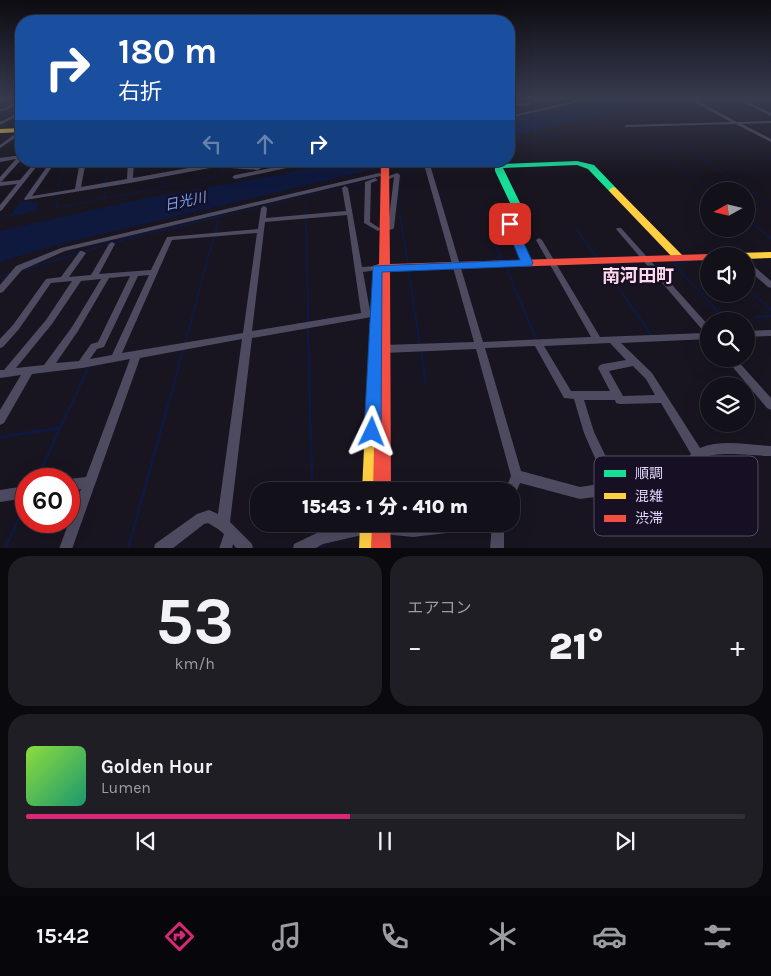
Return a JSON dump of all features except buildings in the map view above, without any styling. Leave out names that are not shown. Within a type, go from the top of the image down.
[{"type":"street","points":[[626,126],[679,125]]},
{"type":"street","points":[[740,125],[771,142]]},
{"type":"street","points":[[0,130],[15,131]]},
{"type":"street","points":[[0,147],[15,136]]},
{"type":"street","points":[[0,160],[15,158]]},
{"type":"street","points":[[515,165],[577,163],[591,167],[680,258]]},
{"type":"street","points":[[0,180],[15,164]]},
{"type":"street","points":[[0,209],[33,167]]},
{"type":"street","points":[[50,167],[28,200],[205,167]]},
{"type":"street","points":[[78,190],[82,167]]},
{"type":"street","points":[[130,167],[130,181]]},
{"type":"street","points":[[258,167],[258,170],[270,167]]},
{"type":"street","points":[[235,177],[286,167]]},
{"type":"street","points":[[501,167],[498,171],[518,209],[510,221],[511,228],[527,263]]},
{"type":"street","points":[[428,168],[518,476],[515,482]]},
{"type":"street","points":[[382,171],[380,268],[384,350],[382,482]]},
{"type":"street","points":[[381,229],[367,224],[368,182],[382,171]]},
{"type":"street","points":[[0,290],[19,268],[63,249],[382,171]]},
{"type":"street","points":[[0,184],[22,182]]},
{"type":"street","points":[[345,188],[359,270],[371,314]]},
{"type":"street","points":[[225,548],[247,335],[264,208]]},
{"type":"street","points":[[262,220],[350,213]]},
{"type":"street","points":[[619,229],[700,323]]},
{"type":"street","points":[[115,358],[152,272],[169,238],[261,231]]},
{"type":"street","points":[[539,240],[597,340]]},
{"type":"street","points":[[94,277],[112,244]]},
{"type":"street","points":[[63,280],[82,252]]},
{"type":"street","points":[[755,255],[771,255]]},
{"type":"street","points":[[359,270],[700,257]]},
{"type":"street","points":[[370,482],[371,314],[380,268]]},
{"type":"street","points":[[0,345],[16,327],[49,281],[152,272]]},
{"type":"street","points":[[755,272],[771,285]]},
{"type":"street","points":[[82,364],[94,346],[100,345],[135,274]]},
{"type":"street","points":[[47,368],[75,329],[107,276]]},
{"type":"street","points":[[3,374],[49,322],[78,278]]},
{"type":"street","points":[[3,374],[82,364],[371,314]]},
{"type":"street","points":[[755,334],[771,333]]},
{"type":"street","points":[[384,350],[700,335]]},
{"type":"street","points":[[612,340],[649,376],[698,454],[709,449],[771,451]]},
{"type":"street","points":[[538,343],[566,393],[570,396],[618,396]]},
{"type":"street","points":[[65,548],[137,354]]},
{"type":"street","points":[[633,362],[603,368],[620,400],[663,398]]},
{"type":"street","points":[[738,367],[771,405]]},
{"type":"street","points":[[0,420],[28,372]]},
{"type":"street","points":[[578,396],[589,433],[600,456]]},
{"type":"street","points":[[518,476],[580,494],[594,492]]},
{"type":"street","points":[[80,483],[90,482]]},
{"type":"street","points":[[0,496],[15,494]]},
{"type":"street","points":[[160,548],[201,518],[209,516],[227,529],[247,548]]},
{"type":"street","points":[[299,548],[321,538],[348,532]]},
{"type":"street","points":[[369,548],[373,532]]},
{"type":"street","points":[[377,532],[381,548]]},
{"type":"street","points":[[497,548],[498,532]]},
{"type":"water","points":[[515,125],[561,125],[515,136]]},
{"type":"water","name":"日光川","points":[[315,167],[383,167],[60,244],[0,262],[0,231],[141,199]]},
{"type":"water","points":[[20,202],[38,202],[36,211],[0,219],[10,216]]},
{"type":"waterway","points":[[515,145],[596,125]]},
{"type":"waterway","points":[[710,125],[771,159]]},
{"type":"waterway","points":[[625,126],[634,133]]},
{"type":"waterway","points":[[655,126],[713,166]]},
{"type":"waterway","points":[[636,135],[700,183]]},
{"type":"waterway","points":[[57,193],[64,170],[75,167]]},
{"type":"waterway","points":[[105,184],[107,167]]},
{"type":"waterway","points":[[162,167],[163,174]]},
{"type":"waterway","points":[[402,172],[422,167]]},
{"type":"waterway","points":[[715,167],[771,206]]},
{"type":"waterway","points":[[165,187],[221,176],[224,168]]},
{"type":"waterway","points":[[22,202],[42,173]]},
{"type":"waterway","points":[[401,175],[398,199],[401,217]]},
{"type":"waterway","points":[[163,176],[165,187]]},
{"type":"waterway","points":[[219,217],[361,183]]},
{"type":"waterway","points":[[104,199],[105,186]]},
{"type":"waterway","points":[[104,199],[165,187]]},
{"type":"waterway","points":[[58,195],[56,208],[104,199]]},
{"type":"waterway","points":[[306,199],[306,215]]},
{"type":"waterway","points":[[22,270],[130,238],[225,215]]},
{"type":"waterway","points":[[400,215],[408,265]]},
{"type":"waterway","points":[[306,218],[308,301]]},
{"type":"waterway","points":[[215,233],[218,220]]},
{"type":"waterway","points":[[755,226],[771,238]]},
{"type":"waterway","points":[[577,230],[597,258]]},
{"type":"waterway","points":[[492,236],[503,262]]},
{"type":"waterway","points":[[196,301],[214,237]]},
{"type":"waterway","points":[[689,262],[673,263],[700,292]]},
{"type":"waterway","points":[[602,264],[628,301]]},
{"type":"waterway","points":[[506,267],[520,301]]},
{"type":"waterway","points":[[409,271],[413,301]]},
{"type":"waterway","points":[[0,277],[9,274]]},
{"type":"waterway","points":[[755,295],[761,301]]},
{"type":"waterway","points":[[185,343],[197,300]]},
{"type":"waterway","points":[[413,300],[420,346]]},
{"type":"waterway","points":[[520,300],[537,341]]},
{"type":"waterway","points":[[627,300],[652,336]]},
{"type":"waterway","points":[[760,300],[771,310]]},
{"type":"waterway","points":[[308,301],[308,322]]},
{"type":"waterway","points":[[709,302],[718,312]]},
{"type":"waterway","points":[[755,317],[771,316]]},
{"type":"waterway","points":[[308,328],[310,410]]},
{"type":"waterway","points":[[167,410],[183,350]]},
{"type":"waterway","points":[[421,351],[426,383]]},
{"type":"waterway","points":[[69,410],[89,366]]},
{"type":"waterway","points":[[60,428],[69,408]]},
{"type":"waterway","points":[[128,548],[167,408]]},
{"type":"waterway","points":[[310,408],[312,482]]},
{"type":"waterway","points":[[0,437],[60,428]]},
{"type":"waterway","points":[[42,468],[60,428]]},
{"type":"waterway","points":[[5,548],[15,527]]},
{"type":"traffic: fast","points":[[515,165],[577,163],[591,167],[613,190]]},
{"type":"traffic: fast","points":[[499,167],[499,171],[518,209],[510,224],[527,263]]},
{"type":"traffic: slow","points":[[0,131],[15,130]]},
{"type":"traffic: slow","points":[[613,190],[679,258]]},
{"type":"traffic: slow","points":[[755,255],[771,255]]},
{"type":"traffic: slow","points":[[371,482],[376,321]]},
{"type":"traffic: slow","points":[[369,532],[369,548]]},
{"type":"traffic: jam","points":[[382,482],[385,167]]},
{"type":"traffic: jam","points":[[377,268],[700,257]]},
{"type":"traffic: jam","points":[[381,532],[381,548]]},
{"type":"district","name":"南河田町","points":[[638,276]]},
{"type":"route","points":[[372,432],[377,268],[527,263],[510,224]]}]
